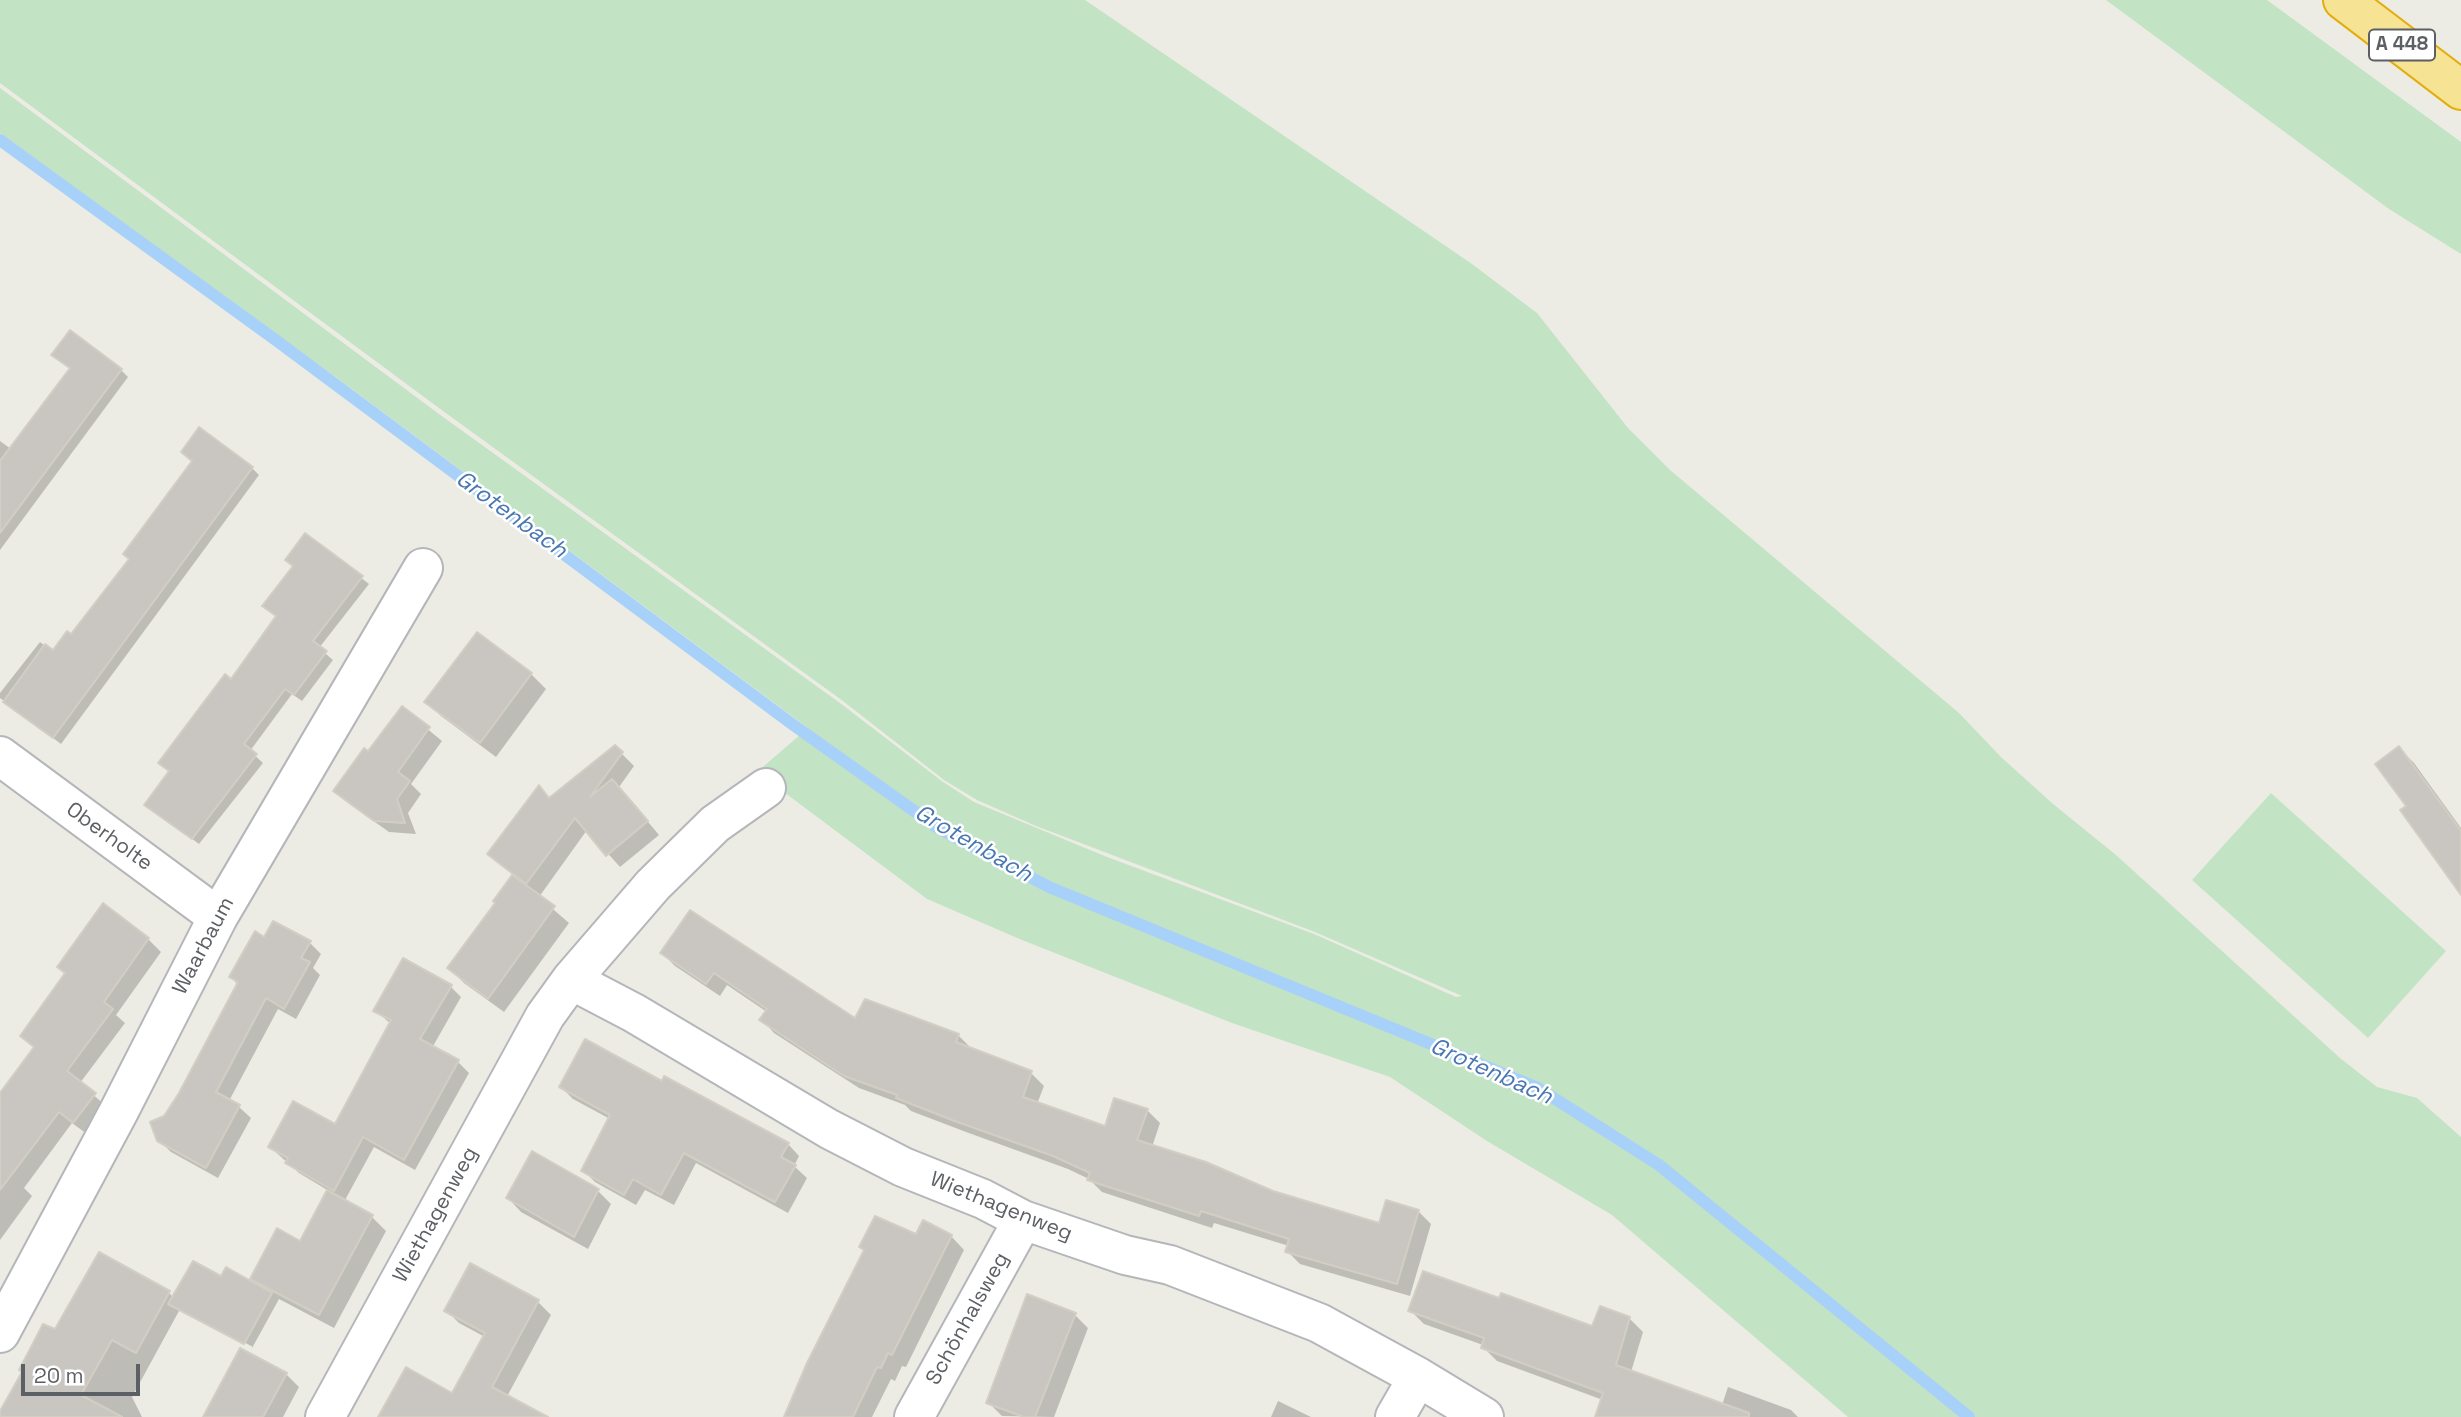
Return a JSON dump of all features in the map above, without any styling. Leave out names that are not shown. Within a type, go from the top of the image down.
[{"type":"highway","name":"A 448","points":[[2343,0],[2461,90]]},
{"type":"street","name":"Waarbaum","points":[[0,1333],[119,1111],[218,917],[424,568]]},
{"type":"street","name":"Oberholte","points":[[0,756],[218,917]]},
{"type":"street","name":"Wiethagenweg","points":[[325,1417],[545,1016],[571,980],[691,845],[715,824],[766,788]]},
{"type":"street","name":"Wiethagenweg","points":[[571,980],[634,1013],[829,1129],[903,1167],[983,1199],[1023,1220],[1125,1255],[1170,1265],[1319,1323],[1484,1417]]},
{"type":"street","name":"Schönhalsweg","points":[[914,1417],[1023,1220]]},
{"type":"street","points":[[1395,1417],[1418,1377]]},
{"type":"green space","points":[[0,0],[1085,0],[1472,264],[1537,313],[1628,428],[1670,470],[1959,713],[2001,757],[2116,855],[2340,1058],[2377,1087],[2417,1098],[2461,1137],[2461,1417],[1848,1417],[1612,1215],[1487,1141],[1390,1077],[1232,1023],[1022,940],[927,899],[757,772],[808,728],[341,381],[0,133],[0,88],[439,414],[974,802],[1107,857],[1314,934],[1456,997],[1462,996],[1315,932],[1036,826],[977,800],[944,780],[843,701],[443,411],[0,83]]},
{"type":"green space","points":[[2106,0],[2267,0],[2461,142],[2461,254],[2389,209]]},
{"type":"green space","points":[[2271,793],[2446,951],[2368,1038],[2192,880]]},
{"type":"building","points":[[70,330],[122,369],[0,533],[0,461],[70,368],[51,355]]},
{"type":"building","points":[[199,427],[253,467],[53,738],[3,702],[45,644],[53,650],[67,631],[71,634],[129,559],[123,554],[192,461],[181,452]]},
{"type":"building","points":[[305,533],[363,576],[313,641],[327,651],[294,695],[285,689],[244,744],[257,754],[192,839],[144,805],[169,771],[158,763],[225,674],[231,679],[276,616],[262,606],[293,566],[285,560]]},
{"type":"building","points":[[477,632],[532,673],[480,743],[424,702]]},
{"type":"building","points":[[402,706],[430,727],[398,772],[410,781],[397,799],[405,823],[374,821],[333,791],[364,748],[368,751]]},
{"type":"building","points":[[615,745],[623,752],[590,797],[612,779],[648,821],[606,856],[575,818],[526,884],[487,854],[539,785],[549,798]]},
{"type":"building","points":[[2399,746],[2461,831],[2461,895],[2400,810],[2406,806],[2375,764]]},
{"type":"building","points":[[512,875],[555,906],[488,999],[447,968],[495,903],[493,901]]},
{"type":"building","points":[[103,903],[149,938],[104,1002],[113,1009],[67,1071],[96,1093],[73,1123],[59,1112],[0,1190],[0,1093],[34,1047],[20,1036],[65,973],[57,967]]},
{"type":"building","points":[[690,910],[855,1018],[865,999],[959,1034],[956,1042],[1032,1071],[1023,1097],[1105,1126],[1114,1098],[1148,1109],[1137,1140],[1206,1162],[1273,1191],[1379,1223],[1386,1200],[1419,1210],[1397,1284],[1285,1252],[1289,1239],[1201,1211],[1199,1216],[1087,1180],[1090,1173],[1053,1156],[952,1120],[896,1098],[897,1095],[844,1076],[759,1020],[767,1009],[714,973],[706,984],[660,953]]},
{"type":"building","points":[[273,921],[311,941],[301,958],[310,962],[284,1009],[266,998],[216,1092],[240,1105],[206,1168],[157,1141],[150,1122],[164,1116],[179,1093],[238,982],[229,977],[255,931],[264,937]]},
{"type":"building","points":[[403,958],[452,985],[420,1039],[459,1060],[404,1160],[363,1137],[334,1191],[285,1163],[288,1158],[268,1147],[293,1101],[335,1124],[391,1020],[373,1011]]},
{"type":"building","points":[[585,1039],[662,1081],[664,1076],[789,1143],[781,1157],[796,1165],[775,1202],[684,1153],[661,1195],[633,1179],[624,1195],[581,1171],[610,1115],[559,1087]]},
{"type":"building","points":[[532,1151],[599,1189],[574,1237],[506,1198]]},
{"type":"building","points":[[327,1190],[373,1215],[319,1315],[250,1279],[277,1228],[300,1241]]},
{"type":"building","points":[[875,1216],[916,1234],[923,1220],[952,1235],[892,1355],[888,1353],[881,1368],[877,1367],[853,1417],[784,1417],[807,1363],[864,1250],[859,1247]]},
{"type":"building","points":[[99,1252],[170,1291],[136,1353],[112,1340],[81,1395],[122,1417],[0,1417],[0,1411],[22,1372],[19,1370],[43,1324],[55,1329]]},
{"type":"building","points":[[193,1261],[221,1276],[226,1267],[272,1293],[244,1344],[168,1304]]},
{"type":"building","points":[[470,1263],[539,1300],[492,1387],[548,1417],[378,1417],[406,1367],[452,1393],[485,1333],[444,1311]]},
{"type":"building","points":[[1423,1271],[1499,1298],[1501,1293],[1592,1326],[1600,1306],[1630,1317],[1616,1365],[1749,1413],[1749,1417],[1595,1417],[1603,1393],[1481,1348],[1484,1338],[1408,1311]]},
{"type":"building","points":[[1027,1294],[1076,1313],[1035,1417],[1024,1417],[986,1403]]},
{"type":"building","points":[[240,1348],[287,1373],[263,1417],[203,1417]]},
{"type":"waterway","name":"Grotenbach","points":[[0,140],[277,341],[792,724],[938,828],[1049,887],[1538,1088],[1659,1165],[1969,1417]]}]
